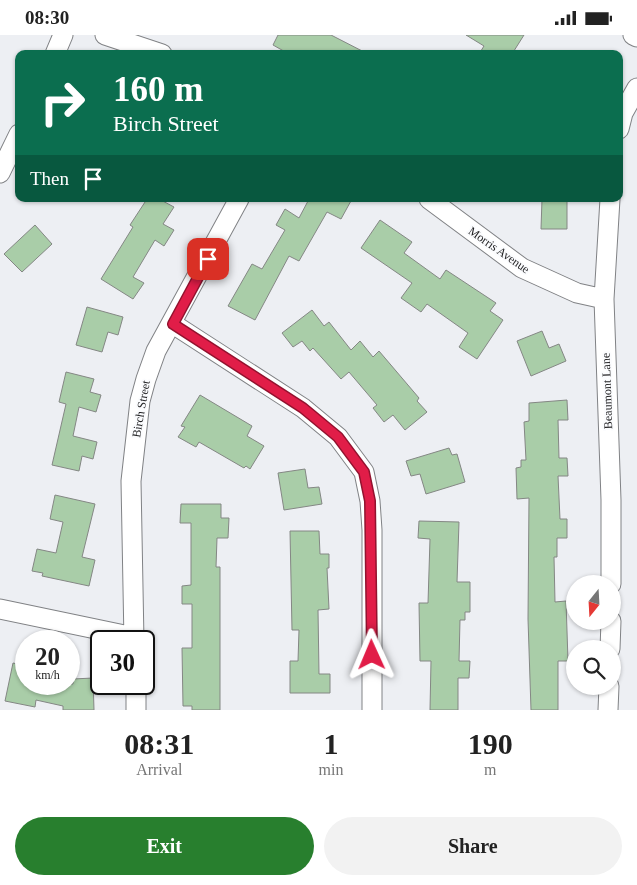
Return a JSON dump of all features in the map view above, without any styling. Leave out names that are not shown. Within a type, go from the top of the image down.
[{"type":"street","points":[[57,50],[63,35]]},
{"type":"street","points":[[105,35],[150,50]]},
{"type":"street","points":[[633,35],[637,37]]},
{"type":"street","points":[[623,113],[637,88]]},
{"type":"street","points":[[0,173],[15,142]]},
{"type":"street","name":"Birch Street","points":[[134,630],[131,481],[140,401],[156,351],[173,324],[238,202]]},
{"type":"street","name":"Morris Avenue","points":[[433,202],[522,268],[577,293],[604,299]]},
{"type":"street","name":"Beaumont Lane","points":[[610,202],[604,299],[611,500],[611,575]]},
{"type":"street","points":[[173,324],[303,408],[338,437],[364,472],[370,501],[372,530],[372,710]]},
{"type":"street","points":[[0,609],[94,630]]},
{"type":"street","points":[[136,695],[136,710]]},
{"type":"street","points":[[608,710],[609,695]]},
{"type":"building","points":[[278,35],[331,35],[360,50],[282,50],[273,45]]},
{"type":"building","points":[[466,35],[524,35],[515,50],[482,50],[484,46]]},
{"type":"building","points":[[145,202],[165,202],[174,207],[163,224],[174,230],[164,246],[155,240],[133,277],[144,283],[133,299],[101,279],[133,227],[130,225]]},
{"type":"building","points":[[307,202],[350,202],[341,219],[327,212],[299,261],[289,256],[255,320],[228,306],[252,264],[262,269],[285,230],[276,225],[285,209],[299,218]]},
{"type":"building","points":[[542,202],[567,202],[567,229],[541,229]]},
{"type":"building","points":[[380,220],[412,242],[404,253],[440,279],[446,270],[496,303],[490,311],[503,320],[477,359],[459,347],[468,333],[427,304],[421,312],[401,298],[412,283],[361,248]]},
{"type":"building","points":[[35,225],[52,244],[22,272],[4,254]]},
{"type":"building","points":[[87,307],[123,317],[118,335],[108,332],[102,352],[76,345]]},
{"type":"building","points":[[312,310],[324,326],[329,322],[351,350],[360,341],[373,357],[379,351],[419,398],[417,401],[427,412],[405,430],[393,415],[384,422],[373,408],[377,405],[349,372],[341,379],[313,348],[310,351],[302,341],[293,347],[282,333]]},
{"type":"building","points":[[542,331],[549,348],[559,344],[566,361],[531,376],[517,341]]},
{"type":"building","points":[[66,372],[94,379],[90,392],[101,395],[96,412],[79,407],[73,436],[97,442],[93,459],[82,456],[79,471],[52,465],[66,404],[59,402]]},
{"type":"building","points":[[200,395],[252,426],[247,436],[264,446],[250,469],[246,466],[244,468],[199,442],[196,447],[178,437],[185,427],[181,426]]},
{"type":"building","points":[[567,400],[568,420],[558,420],[559,458],[567,458],[568,476],[558,476],[560,519],[567,519],[567,538],[557,538],[557,557],[554,557],[555,602],[566,601],[567,640],[566,661],[558,661],[558,710],[531,710],[528,619],[529,498],[517,499],[516,468],[521,467],[521,460],[526,460],[524,422],[529,421],[529,403]]},
{"type":"building","points":[[449,448],[452,455],[457,454],[465,482],[426,494],[420,474],[411,476],[406,461]]},
{"type":"building","points":[[305,469],[308,488],[319,487],[322,504],[284,510],[278,473]]},
{"type":"building","points":[[55,495],[95,504],[82,557],[95,560],[89,586],[42,576],[43,573],[32,571],[37,549],[56,553],[63,522],[50,519]]},
{"type":"building","points":[[181,504],[221,504],[221,518],[229,518],[228,538],[217,538],[216,567],[220,567],[220,710],[192,710],[192,706],[183,706],[182,648],[192,648],[192,604],[182,604],[182,586],[191,585],[191,523],[180,523]]},
{"type":"building","points":[[419,521],[459,522],[457,582],[470,582],[470,612],[465,612],[465,620],[460,620],[459,661],[470,661],[469,678],[458,678],[458,710],[430,710],[431,661],[420,661],[419,603],[428,603],[430,539],[418,538]]},
{"type":"building","points":[[290,531],[319,531],[320,554],[329,554],[329,568],[327,568],[329,609],[318,610],[319,674],[330,674],[330,693],[290,693],[290,661],[298,661],[299,630],[292,630]]},
{"type":"building","points":[[13,663],[15,663],[15,695],[80,695],[80,679],[90,678],[90,695],[94,695],[94,710],[63,710],[63,706],[36,700],[35,707],[5,701]]},
{"type":"route","points":[[208,259],[173,324],[303,408],[338,437],[364,472],[368,486],[372,530],[370,563],[372,655]]}]
